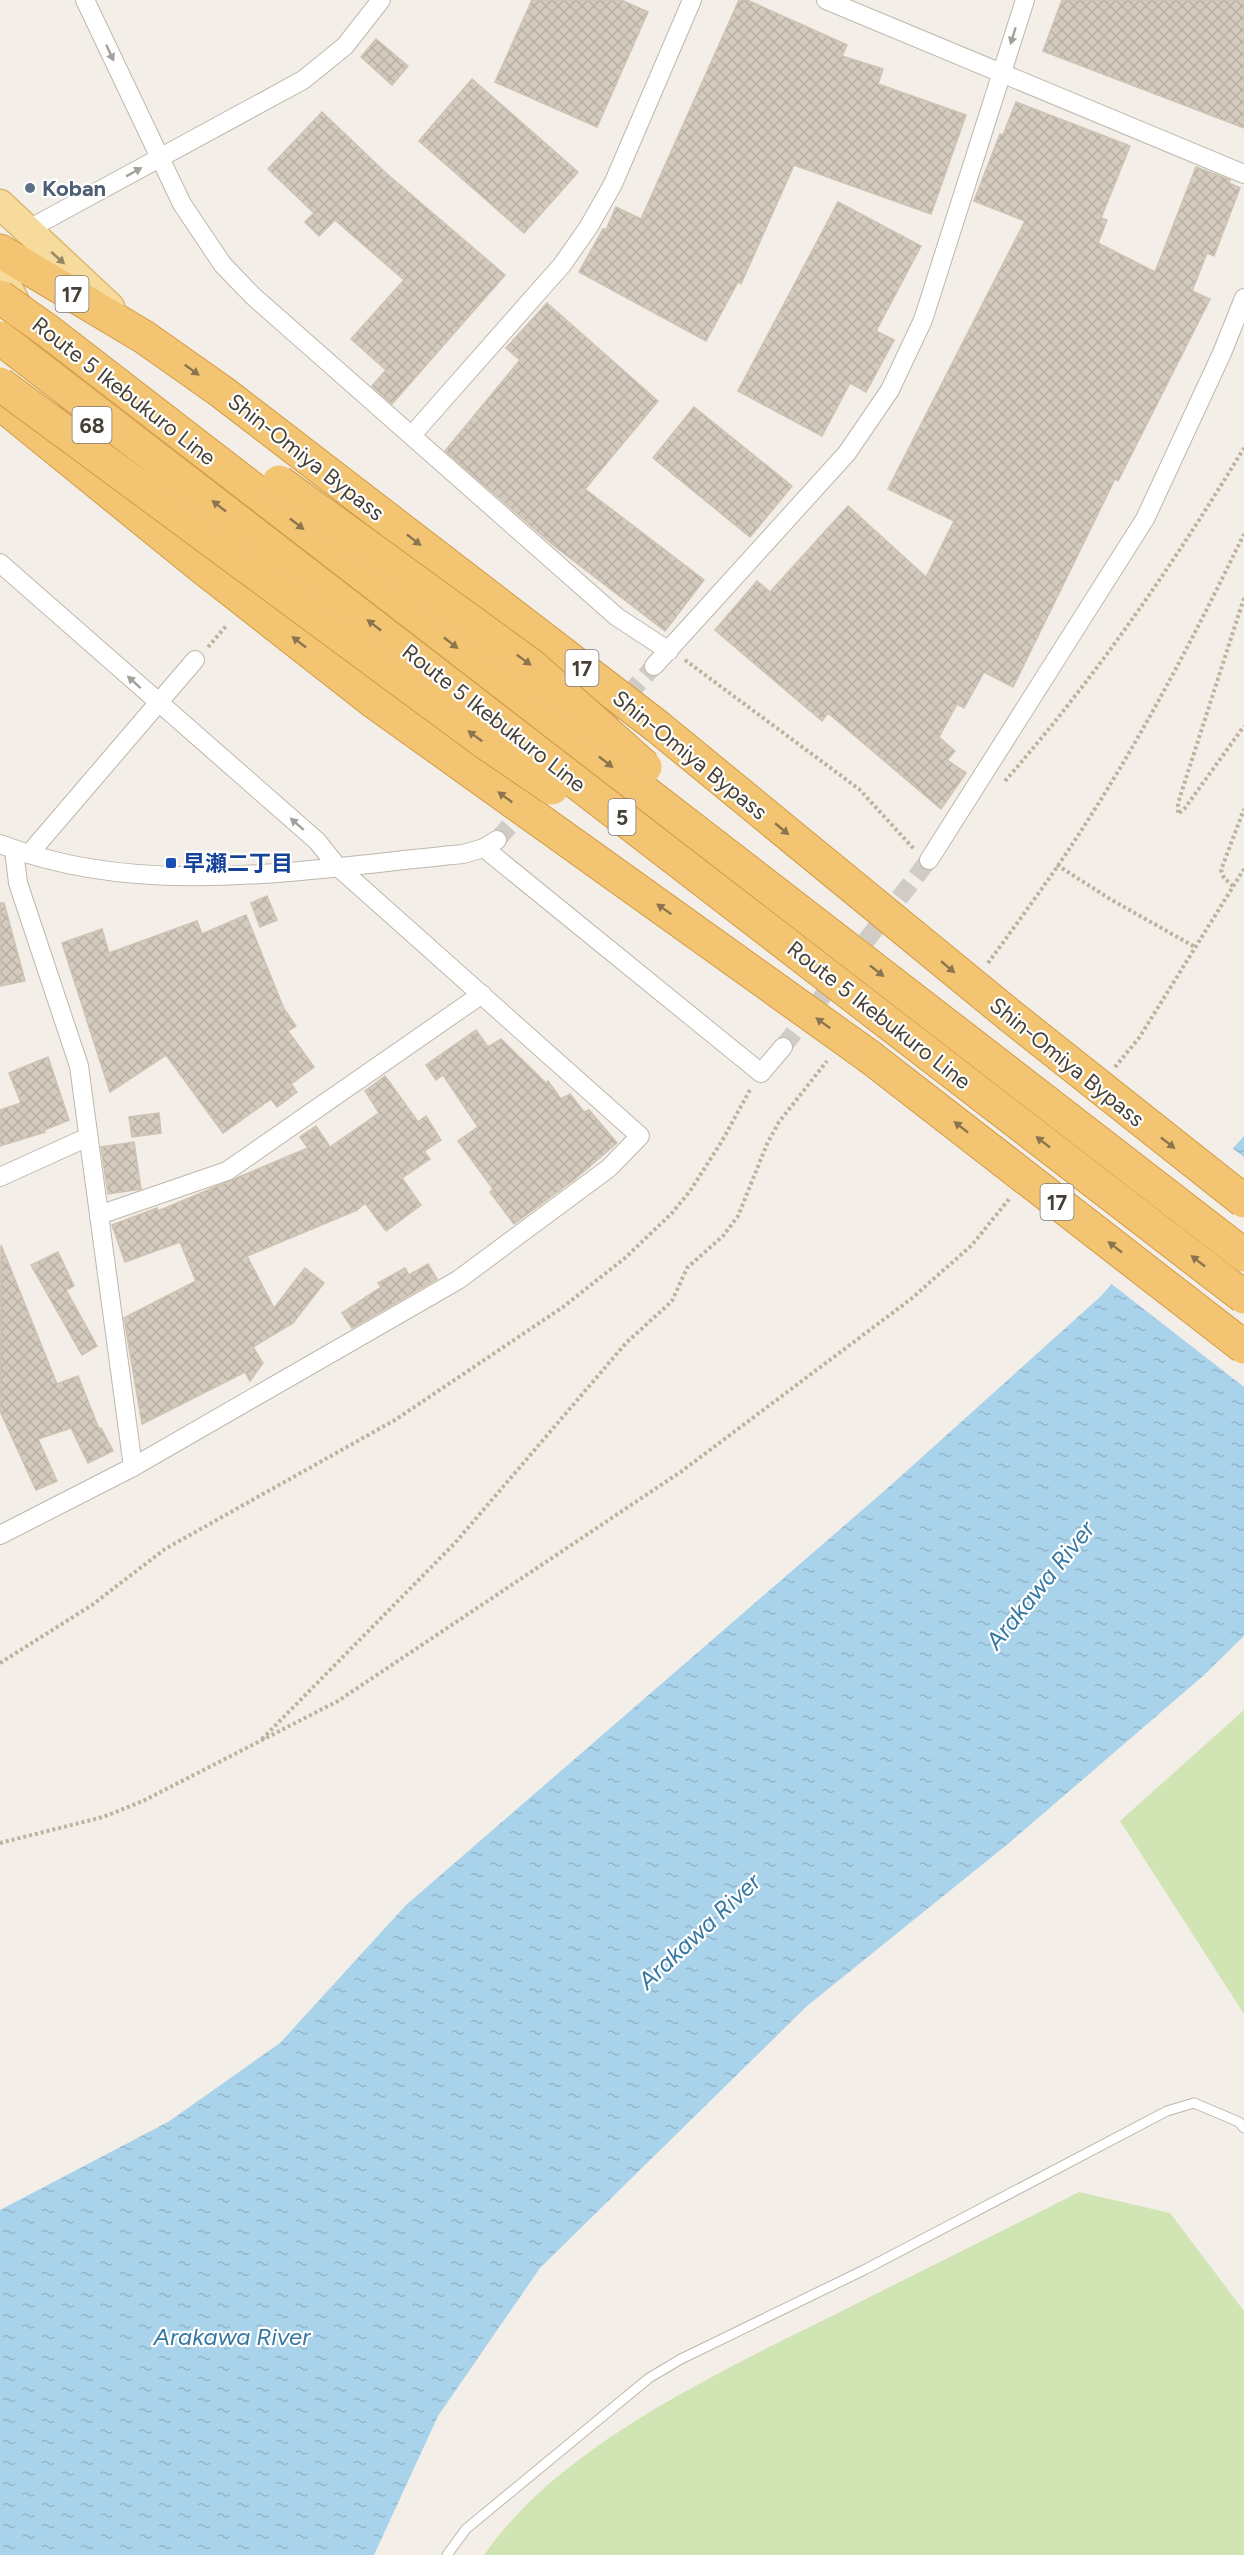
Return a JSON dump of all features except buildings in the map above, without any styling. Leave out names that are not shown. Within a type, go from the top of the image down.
[{"type":"highway","name":"Shin-Omiya Bypass","points":[[0,251],[144,337],[222,392],[658,727],[971,986],[1244,1202]]},
{"type":"highway","points":[[0,281],[532,666],[838,940]]},
{"type":"highway","name":"Route 5 Ikebukuro Line","points":[[0,297],[48,331],[1244,1255]]},
{"type":"highway","name":"Route 5 Ikebukuro Line","points":[[0,338],[1244,1297]]},
{"type":"highway","points":[[0,384],[483,741],[819,969]]},
{"type":"highway","name":"17","points":[[0,403],[202,567],[382,707],[870,1057],[1244,1347]]},
{"type":"main road","points":[[0,204],[144,337]]},
{"type":"main road","name":"68","points":[[0,271],[40,352],[118,461],[202,567]]},
{"type":"street","points":[[85,0],[160,158],[194,223],[223,265],[252,296],[616,617],[669,651]]},
{"type":"street","points":[[27,230],[303,80],[345,46],[381,0]]},
{"type":"street","points":[[412,435],[562,265],[588,228],[613,184],[692,0]]},
{"type":"street","points":[[826,0],[1244,174]]},
{"type":"street","points":[[654,666],[847,453],[890,390],[923,320],[1024,0]]},
{"type":"street","points":[[929,860],[1145,519],[1222,353],[1244,298]]},
{"type":"street","points":[[0,563],[158,704],[317,841],[337,866],[640,1136],[609,1168],[458,1280],[133,1467],[0,1535]]},
{"type":"street","points":[[11,852],[158,704],[195,660]]},
{"type":"street","points":[[11,852],[94,870],[173,877],[222,876],[463,854],[491,844],[761,1073],[783,1047]]},
{"type":"street","points":[[11,852],[18,883],[79,1066],[133,1467]]},
{"type":"street","points":[[99,1215],[227,1171],[482,994]]},
{"type":"street","points":[[0,1177],[88,1137]]},
{"type":"lane","points":[[447,2555],[466,2529],[578,2434],[649,2378],[681,2359],[864,2270],[1167,2111],[1194,2103],[1239,2122],[1244,2128]]},
{"type":"path","points":[[1002,785],[1139,611],[1192,533],[1244,448]]},
{"type":"path","points":[[971,986],[1078,836],[1161,695],[1244,534]]},
{"type":"path","points":[[1244,598],[1178,803],[1178,814],[1185,808],[1244,726]]},
{"type":"path","points":[[195,660],[227,625]]},
{"type":"path","points":[[669,651],[692,664],[860,789],[917,852],[929,860]]},
{"type":"path","points":[[1233,886],[1224,878],[1221,870],[1244,809]]},
{"type":"path","points":[[1058,865],[1110,899],[1196,947]]},
{"type":"path","points":[[1110,1074],[1139,1038],[1244,868]]},
{"type":"path","points":[[258,1743],[455,1543],[626,1343],[672,1301],[687,1268],[723,1236],[738,1216],[779,1122],[827,1061]]},
{"type":"path","points":[[0,1663],[83,1611],[165,1549],[395,1420],[563,1307],[644,1241],[690,1191],[761,1073]]},
{"type":"path","points":[[0,1843],[103,1817],[195,1776],[338,1701],[682,1471],[911,1299],[972,1245],[1016,1191]]},
{"type":"green space","points":[[1244,1710],[1244,2014],[1120,1821]]},
{"type":"green space","points":[[1079,2192],[1170,2213],[1244,2311],[1244,2555],[484,2555],[516,2515],[555,2479],[598,2446],[645,2415],[742,2361]]},
{"type":"water","name":"Arakawa River","points":[[1244,1136],[1244,1636],[1203,1676],[1009,1843],[807,2006],[540,2268],[438,2416],[374,2555],[0,2555],[0,2210],[168,2122],[280,2043],[406,1905],[890,1486],[1100,1297]]},
{"type":"pier","points":[[1231,1147],[1244,1157],[1244,1387],[1109,1282]]},
{"type":"tunnel","points":[[555,776],[654,666]]},
{"type":"tunnel","points":[[497,840],[530,803]]},
{"type":"tunnel","points":[[783,1047],[929,860]]},
{"type":"place","name":"Koban","points":[[30,188]]},
{"type":"place","name":"早瀬二丁目","points":[[171,863]]}]
